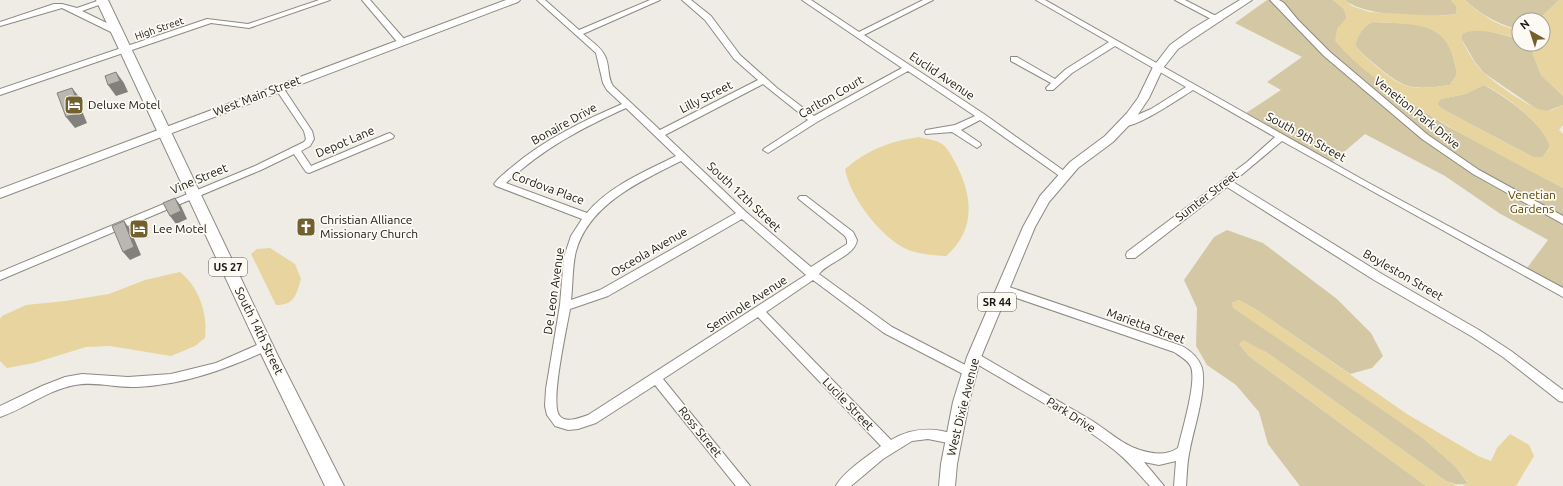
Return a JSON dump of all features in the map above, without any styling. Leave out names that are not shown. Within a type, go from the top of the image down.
[{"type":"highway","name":"US 27","points":[[102,1],[164,131]]},
{"type":"highway","name":"South 14th Street","points":[[164,131],[266,346],[335,486]]},
{"type":"main road","name":"West Main Street","points":[[0,194],[515,0]]},
{"type":"main road","name":"West Dixie Avenue","points":[[947,486],[954,439],[969,372],[1036,211],[1064,175],[1109,139],[1124,124],[1143,98],[1158,66],[1181,41],[1247,0]]},
{"type":"street","name":"High Street","points":[[0,92],[210,21],[249,26],[326,0]]},
{"type":"street","points":[[366,0],[402,42]]},
{"type":"street","name":"South 12th Street","points":[[541,0],[599,52],[606,83],[626,105],[659,134],[681,157],[742,214],[813,275],[888,330],[969,372]]},
{"type":"street","points":[[578,33],[656,0]]},
{"type":"street","points":[[686,0],[708,18],[731,50],[764,81],[814,120]]},
{"type":"street","name":"Euclid Avenue","points":[[806,0],[981,116],[1064,175]]},
{"type":"street","points":[[858,35],[929,0]]},
{"type":"street","name":"South 9th Street","points":[[1041,0],[1281,137],[1563,293]]},
{"type":"street","points":[[1179,0],[1216,18]]},
{"type":"street","name":"Venetion Park Drive","points":[[1274,0],[1281,5],[1303,31],[1328,54],[1425,137],[1476,172],[1563,220]]},
{"type":"street","points":[[73,10],[102,1]]},
{"type":"street","points":[[0,24],[57,6],[66,6],[116,31]]},
{"type":"street","points":[[1014,59],[1054,85],[1069,71],[1115,42]]},
{"type":"street","name":"Carlton Court","points":[[768,150],[814,120],[908,68]]},
{"type":"street","name":"Lilly Street","points":[[659,134],[764,81]]},
{"type":"street","points":[[1124,124],[1154,111],[1192,87]]},
{"type":"street","points":[[279,88],[302,121],[310,139],[307,144],[296,151]]},
{"type":"street","name":"Bonaire Drive","points":[[499,184],[547,145],[581,126],[626,105]]},
{"type":"street","points":[[929,132],[954,129],[981,116]]},
{"type":"street","points":[[954,129],[977,145]]},
{"type":"street","name":"Depot Lane","points":[[296,151],[309,170],[390,136]]},
{"type":"street","name":"Sumter Street","points":[[1131,255],[1226,182],[1281,137]]},
{"type":"street","name":"Vine Street","points":[[0,276],[296,151]]},
{"type":"street","name":"De Leon Avenue","points":[[593,418],[575,424],[565,424],[555,418],[550,403],[552,378],[565,306],[571,251],[577,235],[588,217],[637,180],[681,157]]},
{"type":"street","name":"Boyleston Street","points":[[1226,182],[1378,277],[1475,333],[1507,354],[1563,397]]},
{"type":"street","name":"Cordova Place","points":[[499,184],[588,217]]},
{"type":"street","name":"Seminole Avenue","points":[[593,418],[759,312],[813,275],[815,270],[851,246],[853,242],[848,233],[803,198]]},
{"type":"street","name":"Osceola Avenue","points":[[565,306],[590,299],[615,287],[648,266],[742,214]]},
{"type":"street","name":"Marietta Street","points":[[1003,289],[1178,349],[1185,353],[1196,365],[1195,397],[1183,451],[1180,486]]},
{"type":"street","name":"Lucile Street","points":[[759,312],[891,448]]},
{"type":"street","points":[[0,412],[66,382],[88,379],[134,382],[186,377],[221,367],[266,346]]},
{"type":"street","name":"Park Drive","points":[[974,358],[1088,425],[1118,446],[1137,463],[1158,486]]},
{"type":"street","name":"Ross Street","points":[[656,378],[744,486]]},
{"type":"street","points":[[842,486],[862,468],[911,435],[918,434],[954,439]]},
{"type":"street","points":[[1118,446],[1148,458],[1172,457],[1183,451]]},
{"type":"green space","points":[[1267,0],[1333,0],[1344,9],[1347,18],[1337,29],[1384,86],[1447,126],[1563,188],[1563,293],[1524,272],[1548,240],[1499,213],[1445,176],[1365,134],[1330,164],[1243,115],[1281,90],[1267,82],[1302,57],[1235,23]]},
{"type":"green space","points":[[1345,0],[1451,0],[1457,7],[1456,14],[1430,16],[1398,15],[1367,10],[1354,6]]},
{"type":"green space","points":[[1465,0],[1559,0],[1546,12],[1511,12],[1511,27],[1490,18]]},
{"type":"green space","points":[[1373,22],[1418,25],[1429,28],[1439,34],[1447,43],[1453,56],[1457,74],[1450,85],[1427,88],[1410,86],[1395,80],[1377,66],[1355,45],[1361,31]]},
{"type":"green space","points":[[1472,30],[1488,31],[1511,37],[1511,52],[1532,52],[1541,75],[1563,96],[1563,105],[1547,111],[1538,110],[1484,73],[1475,62],[1461,38],[1463,33]]},
{"type":"green space","name":"Venetian Gardens","points":[[1484,85],[1512,103],[1539,128],[1546,137],[1550,146],[1543,157],[1533,157],[1442,109],[1437,104],[1441,99],[1465,94]]},
{"type":"green space","points":[[1227,230],[1263,243],[1337,299],[1371,333],[1383,356],[1372,368],[1350,374],[1260,312],[1239,300],[1232,303],[1423,438],[1456,467],[1468,483],[1457,484],[1446,481],[1266,352],[1239,344],[1249,356],[1426,486],[1300,486],[1268,444],[1259,412],[1236,385],[1207,365],[1196,346],[1197,308],[1184,280],[1214,237]]},
{"type":"shaded area","points":[[1333,0],[1345,0],[1352,6],[1369,12],[1442,16],[1456,14],[1457,7],[1451,0],[1465,0],[1490,19],[1511,28],[1511,37],[1491,32],[1477,31],[1463,33],[1461,38],[1470,56],[1479,68],[1513,95],[1540,110],[1552,110],[1563,105],[1563,125],[1559,130],[1563,134],[1563,188],[1453,129],[1373,77],[1353,60],[1335,41],[1337,29],[1347,17],[1344,9]],"holes":[[[1373,22],[1404,24],[1429,29],[1439,35],[1447,44],[1453,56],[1457,74],[1450,85],[1428,88],[1403,85],[1395,81],[1377,67],[1362,54],[1355,45],[1361,31]],[[1484,85],[1522,111],[1546,137],[1550,146],[1543,157],[1533,157],[1442,109],[1437,104],[1441,99],[1465,94]]]},
{"type":"shaded area","points":[[1559,0],[1563,0],[1563,96],[1541,75],[1532,52],[1551,52],[1551,12],[1546,12]]},
{"type":"shaded area","points":[[919,137],[937,142],[947,148],[962,176],[966,189],[969,213],[967,224],[963,235],[956,246],[946,256],[922,254],[904,248],[890,239],[865,212],[852,190],[845,169],[862,156],[879,147],[898,141]]},
{"type":"shaded area","points":[[270,248],[295,264],[301,279],[294,298],[282,305],[276,305],[251,254],[257,249]]},
{"type":"shaded area","points":[[180,272],[187,278],[197,293],[201,302],[205,320],[205,338],[195,346],[171,356],[110,346],[86,347],[34,363],[7,368],[0,361],[0,319],[2,316],[26,305],[109,294],[145,280]]},
{"type":"shaded area","points":[[1239,300],[1260,312],[1407,414],[1478,456],[1491,461],[1497,448],[1510,434],[1529,445],[1534,456],[1516,486],[1463,486],[1468,482],[1456,467],[1423,438],[1233,308],[1232,303]]},
{"type":"shaded area","points":[[1243,340],[1266,352],[1446,481],[1458,486],[1426,486],[1249,356],[1239,344]]},
{"type":"building","points":[[116,72],[120,81],[108,85],[105,76]]},
{"type":"building","points":[[72,88],[75,95],[72,96],[79,113],[66,117],[57,93]]},
{"type":"building","points":[[175,198],[181,211],[170,216],[163,203]]},
{"type":"building","points":[[124,221],[134,247],[123,252],[112,226]]},
{"type":"place","name":"Deluxe Motel","points":[[74,105]]},
{"type":"place","name":"Christian Alliance Missionary Church","points":[[306,227]]},
{"type":"place","name":"Lee Motel","points":[[139,229]]}]
